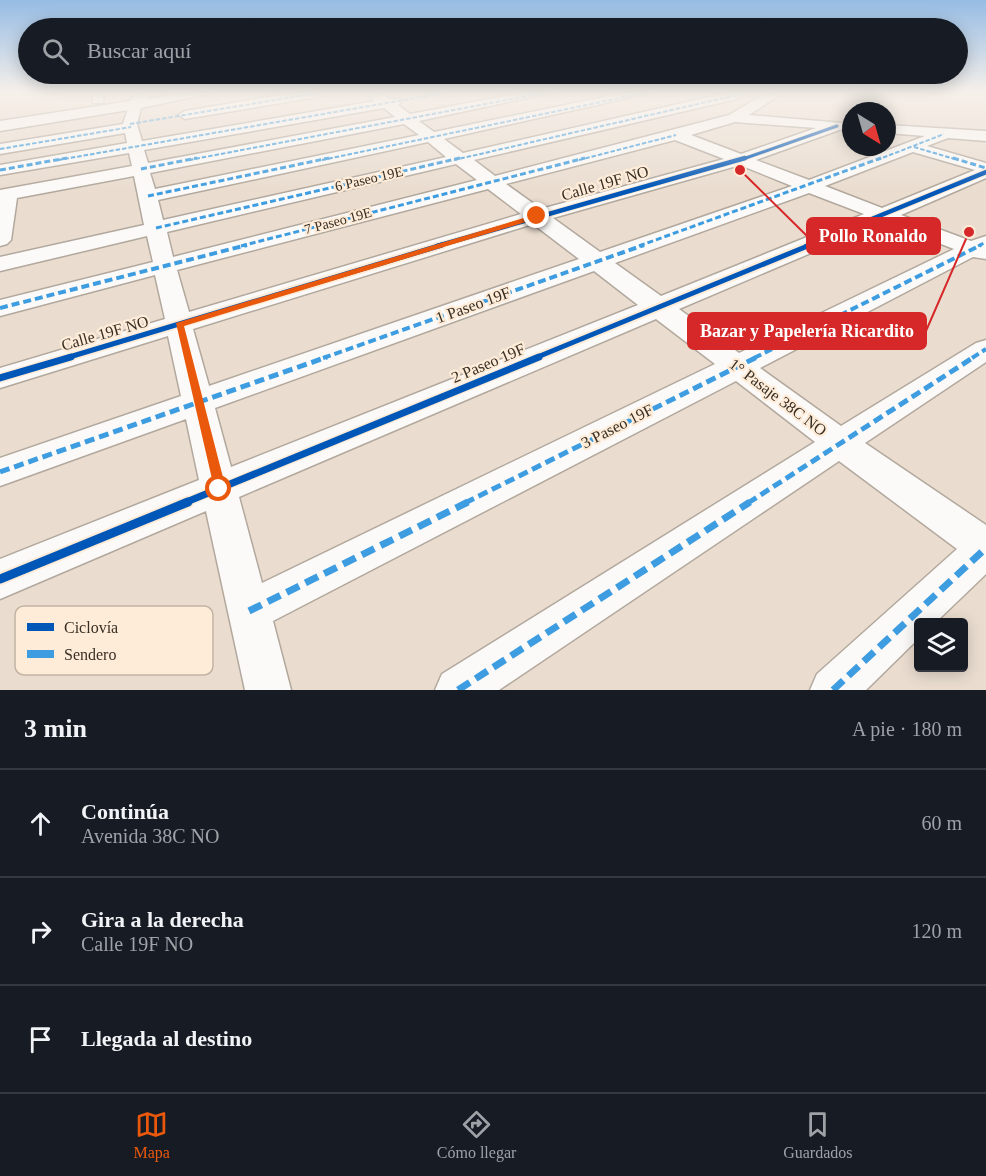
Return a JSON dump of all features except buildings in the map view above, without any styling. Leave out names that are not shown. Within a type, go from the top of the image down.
[{"type":"street","points":[[0,149],[162,124]]},
{"type":"street","points":[[0,170],[139,127],[232,124]]},
{"type":"street","name":"1° Pasaje 38C NO","points":[[413,124],[841,444],[986,548]]},
{"type":"street","points":[[0,126],[139,127],[430,137],[493,124]]},
{"type":"street","name":"6 Paseo 19E","points":[[0,264],[610,124]]},
{"type":"street","points":[[647,124],[883,215],[982,248]]},
{"type":"street","name":"7 Paseo 19E","points":[[0,308],[713,124]]},
{"type":"street","points":[[819,124],[842,126]]},
{"type":"street","points":[[0,240],[4,195],[139,127]]},
{"type":"street","points":[[139,127],[156,228],[268,690]]},
{"type":"street","name":"Calle 19F NO","points":[[0,378],[537,216],[740,160],[842,127]]},
{"type":"street","points":[[896,130],[986,136]]},
{"type":"street","name":"1 Paseo 19F","points":[[0,472],[810,186],[944,134]]},
{"type":"street","points":[[914,147],[986,170]]},
{"type":"street","name":"2 Paseo 19F","points":[[0,579],[883,215],[986,170]]},
{"type":"street","name":"3 Paseo 19F","points":[[249,611],[736,366],[982,248]]},
{"type":"street","points":[[458,690],[986,349]]},
{"type":"street","points":[[833,690],[986,548]]},
{"type":"marked path","points":[[0,170],[264,124]]},
{"type":"marked path","points":[[141,169],[378,124]]},
{"type":"marked path","points":[[148,196],[494,124]]},
{"type":"marked path","points":[[156,228],[609,124]]},
{"type":"marked path","points":[[0,149],[131,127]]},
{"type":"marked path","points":[[0,472],[810,186],[944,134]]},
{"type":"marked path","points":[[0,308],[676,135]]},
{"type":"marked path","points":[[914,147],[986,168]]},
{"type":"marked path","points":[[249,611],[986,242]]},
{"type":"marked path","points":[[458,690],[986,349]]},
{"type":"marked path","points":[[833,690],[986,548]]},
{"type":"cycle path","points":[[0,378],[537,216],[740,160],[837,126]]},
{"type":"cycle path","points":[[0,579],[986,172]]},
{"type":"place","name":"Pollo Ronaldo","points":[[740,170]]},
{"type":"place","name":"Bazar y Papelería Ricardito","points":[[969,232]]},
{"type":"route","points":[[219,489],[179,325],[537,216]]}]
